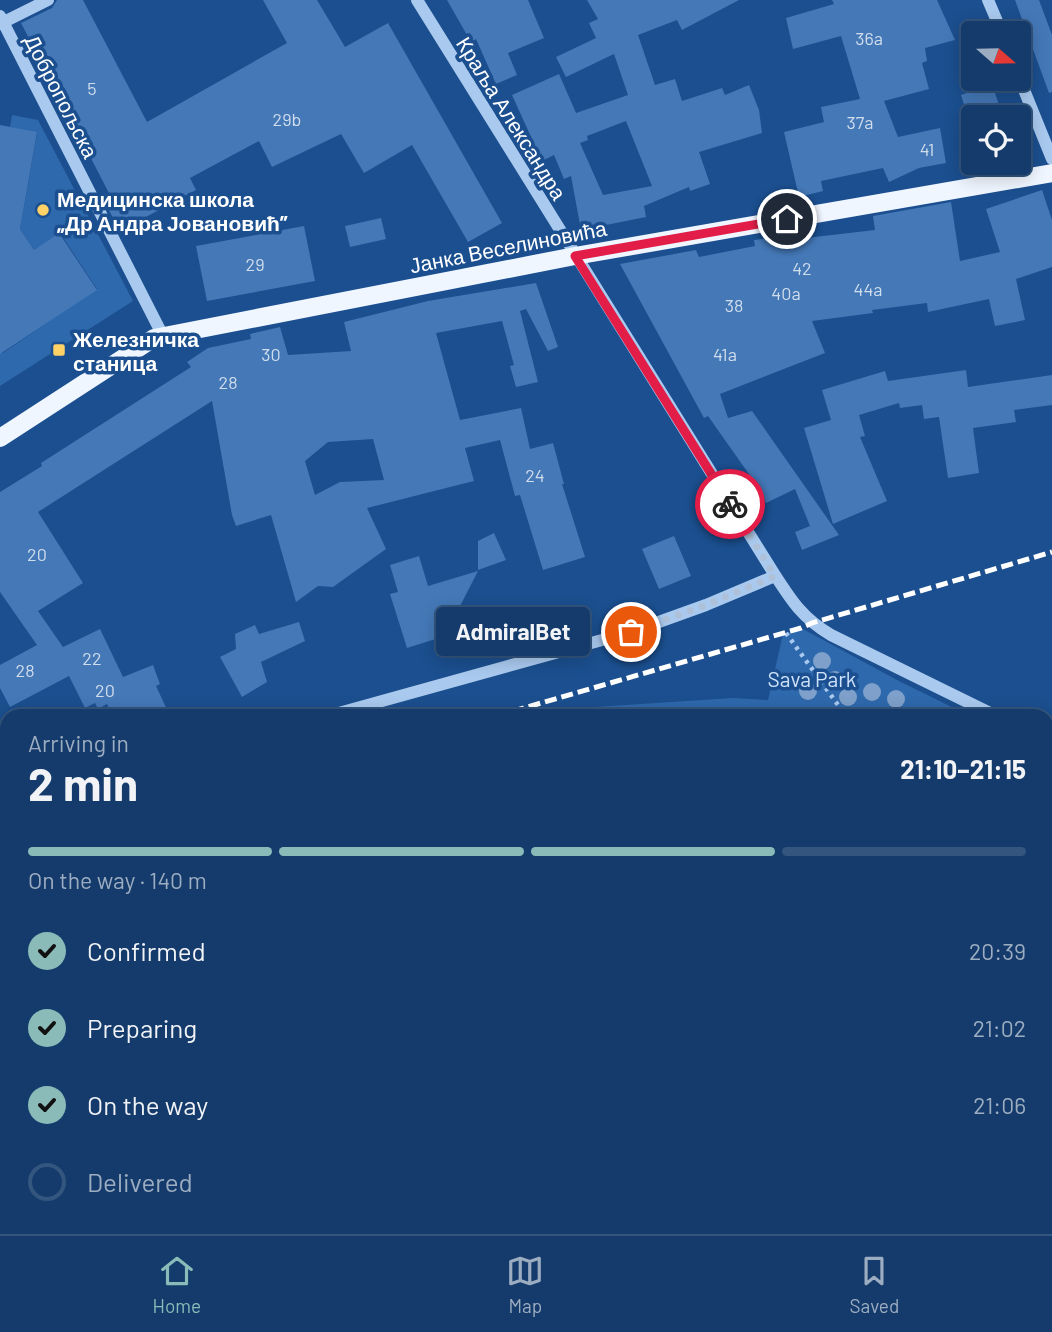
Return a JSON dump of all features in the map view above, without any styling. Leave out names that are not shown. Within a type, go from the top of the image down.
[{"type":"main road","name":"Јанка Веселиновића","points":[[0,438],[154,338],[575,256],[1052,173]]},
{"type":"street","name":"Добропољска","points":[[48,0],[1,21],[163,336]]},
{"type":"street","name":"Краља Александра","points":[[417,0],[796,606],[815,625],[982,709]]},
{"type":"street","points":[[989,0],[997,21]]},
{"type":"street","points":[[1024,91],[1052,159]]},
{"type":"street","points":[[353,709],[631,632],[775,576]]},
{"type":"path","points":[[786,633],[841,709]]},
{"type":"green space","points":[[12,115],[38,120],[133,301],[0,386],[0,350],[3,353],[97,289],[60,233],[34,250],[20,229],[37,133],[10,127]]},
{"type":"green space","name":"Sava Park","points":[[801,628],[956,709],[586,709],[733,698],[768,700],[783,634]]},
{"type":"building","points":[[57,0],[83,0],[147,122],[287,43],[263,0],[317,0],[345,47],[388,23],[502,223],[468,242],[412,145],[364,173],[341,134],[272,167],[259,141],[190,178],[196,190],[120,231],[104,201],[111,197],[21,23],[52,8]]},
{"type":"building","points":[[447,0],[528,0],[544,38],[508,53],[517,75],[496,84],[476,39],[471,42]]},
{"type":"building","points":[[587,0],[739,0],[682,30],[677,20],[638,35],[655,85],[675,79],[682,101],[722,88],[725,95],[749,85],[759,110],[762,133],[699,152],[710,184],[690,191],[689,187],[644,206],[646,217],[581,230],[571,176],[564,179],[554,155],[542,161],[512,95],[559,74],[576,113],[628,95],[614,54],[566,77],[556,57],[596,38],[589,23],[598,19]],"holes":[[[626,121],[652,186],[603,195],[580,143],[588,140],[587,136]]]},
{"type":"building","points":[[832,0],[937,0],[955,40],[925,48],[927,61],[922,63],[929,89],[884,101],[898,137],[940,128],[946,163],[919,168],[889,182],[883,168],[821,181],[823,191],[799,197],[784,132],[824,122],[821,107],[860,99],[841,36],[793,49],[786,18],[834,4]]},
{"type":"building","points":[[1015,0],[1039,0],[1052,35],[1052,92],[1049,93],[1031,44],[1031,21],[1023,21]]},
{"type":"building","points":[[972,91],[994,91],[999,105],[964,105],[961,95]]},
{"type":"building","points":[[0,125],[37,132],[20,229],[34,250],[59,233],[97,290],[0,354]]},
{"type":"building","points":[[1042,190],[1052,220],[1052,267],[1016,279],[1025,320],[995,326],[989,299],[928,312],[927,303],[812,321],[825,353],[720,394],[728,418],[752,411],[839,535],[802,550],[795,532],[810,526],[795,489],[766,503],[758,487],[708,416],[704,418],[620,264],[696,250],[699,257],[755,246],[754,240],[806,234],[806,238],[875,230],[873,216],[951,202],[960,261],[1000,252],[986,209]]},
{"type":"building","points":[[381,218],[386,239],[350,247],[345,226]]},
{"type":"building","points":[[304,226],[315,281],[207,301],[196,246]]},
{"type":"building","points":[[536,283],[558,347],[548,351],[526,309],[520,311],[538,382],[516,387],[510,366],[514,365],[502,321],[436,333],[460,420],[521,408],[530,449],[553,443],[562,484],[585,557],[543,570],[520,495],[515,496],[500,440],[465,448],[474,481],[367,508],[386,549],[333,587],[318,586],[296,602],[271,515],[236,526],[212,401],[38,512],[83,583],[38,611],[63,647],[100,629],[123,677],[153,665],[160,684],[156,686],[167,709],[110,709],[107,704],[98,709],[95,703],[85,708],[69,676],[10,707],[0,688],[0,665],[37,645],[0,592],[0,492],[191,367],[187,362],[208,348],[251,339],[250,334],[280,327],[288,355],[351,351],[344,322],[428,301]],"holes":[[[373,439],[384,480],[340,482],[315,495],[305,461],[328,442]]]},
{"type":"building","points":[[966,370],[968,387],[1052,375],[1052,405],[1014,410],[1016,422],[973,428],[979,473],[948,478],[939,417],[924,419],[922,405],[900,408],[899,403],[859,415],[865,436],[860,437],[887,501],[833,524],[804,428],[831,420],[822,390],[885,371],[888,381]]},
{"type":"building","points":[[494,533],[506,560],[478,570],[478,541]]},
{"type":"building","points":[[674,536],[691,576],[659,589],[642,549]]},
{"type":"building","points":[[419,556],[428,586],[478,571],[456,614],[461,631],[407,648],[390,594],[398,592],[390,565]]},
{"type":"building","points":[[299,622],[305,641],[261,662],[267,682],[242,697],[220,657],[236,649],[235,634],[255,625],[259,634]]},
{"type":"railway","points":[[520,709],[1052,552]]},
{"type":"way so far","points":[[631,632],[775,576],[730,504]]},
{"type":"place","name":"Медицинска школа „Др Андра Јовановић”","points":[[43,210]]},
{"type":"place","name":"Железничка станица","points":[[59,350]]},
{"type":"place","name":"AdmiralBet","points":[[631,632]]},
{"type":"route","points":[[730,504],[575,256],[787,219]]}]
